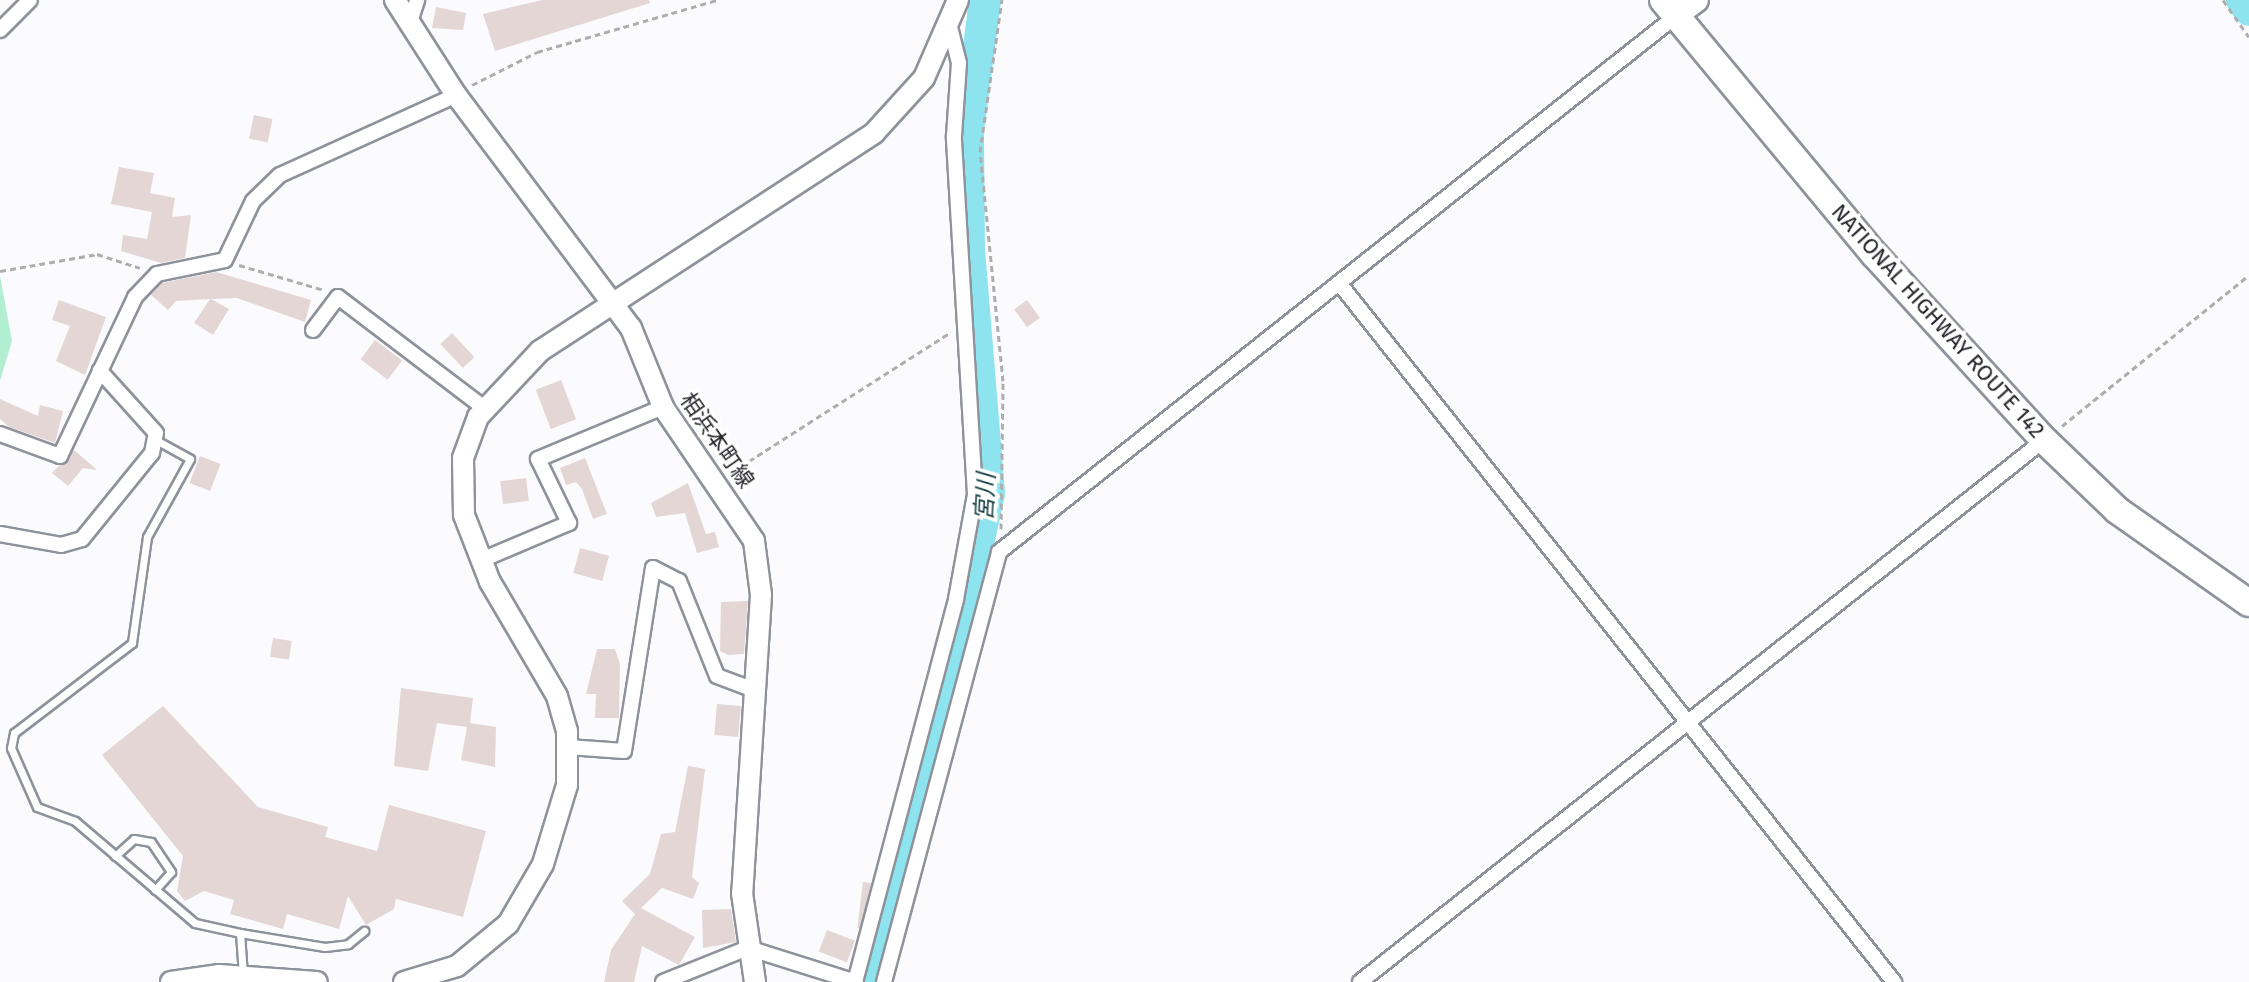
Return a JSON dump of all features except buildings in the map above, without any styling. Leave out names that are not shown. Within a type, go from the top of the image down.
[{"type":"highway","name":"NATIONAL HIGHWAY ROUTE 142","points":[[1679,5],[1875,255],[2044,440],[2117,510],[2249,603]]},
{"type":"street","points":[[0,30],[30,0]]},
{"type":"street","name":"相浜本町線","points":[[395,0],[414,9],[456,95],[631,328],[663,407],[747,525],[758,556],[757,691],[743,877],[748,948],[755,982]]},
{"type":"street","points":[[404,982],[457,966],[508,924],[553,837],[568,747],[547,675],[479,561],[464,515],[461,472],[484,408],[540,351],[874,133],[924,78],[950,26],[958,0]]},
{"type":"street","points":[[884,982],[994,561],[1007,543],[1339,283],[1679,5]]},
{"type":"street","points":[[663,982],[748,948],[855,982],[956,599],[975,494],[954,136],[959,63],[950,26]]},
{"type":"street","points":[[0,434],[60,456],[135,297],[157,274],[225,260],[253,201],[280,175],[456,95]]},
{"type":"street","points":[[1339,283],[1894,982]]},
{"type":"street","points":[[313,330],[338,297],[484,408]]},
{"type":"street","points":[[0,534],[61,545],[82,539],[156,440],[149,422],[100,371]]},
{"type":"street","points":[[479,561],[569,523],[538,459],[663,407]]},
{"type":"street","points":[[1360,982],[2044,440]]},
{"type":"street","points":[[568,747],[624,751],[653,568],[679,581],[717,676],[757,691]]},
{"type":"street","points":[[171,982],[243,975],[317,982]]},
{"type":"lane","points":[[156,440],[190,459],[147,537],[132,643],[14,733],[11,748],[37,807],[75,821],[195,923],[325,947],[348,944],[364,931]]},
{"type":"lane","points":[[115,856],[134,839],[151,842],[171,872],[155,890]]},
{"type":"lane","points":[[240,933],[243,975]]},
{"type":"path","points":[[456,95],[537,52],[717,0]]},
{"type":"path","points":[[1002,0],[980,152],[1003,381],[1000,520],[1007,543]]},
{"type":"path","points":[[2223,0],[2249,37]]},
{"type":"path","points":[[0,271],[97,254],[157,274]]},
{"type":"path","points":[[225,260],[338,297]]},
{"type":"path","points":[[2044,440],[2249,275]]},
{"type":"path","points":[[715,483],[966,326]]},
{"type":"green space","points":[[0,276],[12,341],[0,381]]},
{"type":"waterway","name":"宮川","points":[[868,982],[950,675],[989,493],[969,252],[968,130],[985,0]]},
{"type":"waterway","points":[[2242,0],[2249,10]]}]
